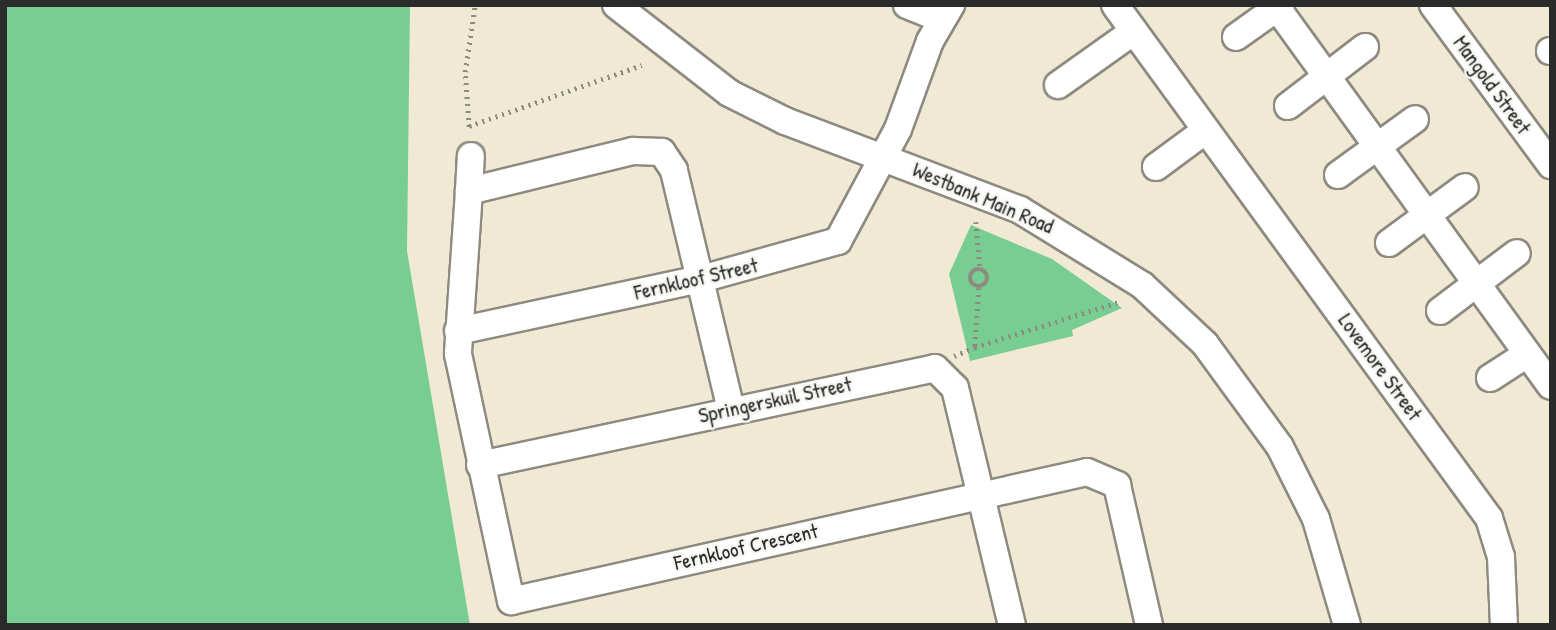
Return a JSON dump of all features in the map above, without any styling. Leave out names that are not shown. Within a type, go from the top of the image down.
[{"type":"street","name":"Westbank Main Road","points":[[616,5],[729,93],[1020,210],[1083,243],[1197,337],[1258,412],[1299,482],[1330,557],[1347,625]]},
{"type":"street","points":[[907,5],[945,12]]},
{"type":"street","name":"Lovemore Street","points":[[1115,5],[1489,517],[1501,557],[1504,625]]},
{"type":"street","name":"Mangold Street","points":[[1433,5],[1551,165]]},
{"type":"street","points":[[1237,37],[1278,6],[1326,77],[1481,285],[1527,354],[1550,383]]},
{"type":"street","name":"Fernkloof Street","points":[[458,331],[701,279],[838,241],[883,157],[945,12]]},
{"type":"street","points":[[1058,85],[1134,31]]},
{"type":"street","points":[[1288,106],[1365,47]]},
{"type":"street","points":[[1338,175],[1415,119]]},
{"type":"street","points":[[1156,167],[1206,130]]},
{"type":"street","points":[[469,191],[634,151],[662,152],[674,170],[731,410]]},
{"type":"street","name":"Fernkloof Crescent","points":[[471,156],[458,331],[480,466],[514,613],[981,494],[1087,472],[1111,477],[1121,494],[1149,625]]},
{"type":"street","points":[[1389,243],[1465,187]]},
{"type":"street","points":[[1440,311],[1481,285],[1517,253]]},
{"type":"street","points":[[1490,378],[1527,354]]},
{"type":"street","name":"Springerskuil Street","points":[[480,466],[935,368],[955,388],[981,494]]},
{"type":"street","points":[[981,494],[1012,625]]},
{"type":"path","points":[[471,156],[465,72],[475,5]]},
{"type":"path","points":[[469,126],[642,65]]},
{"type":"path","points":[[976,222],[980,268],[988,281],[979,288],[975,347],[1119,302]]},
{"type":"path","points":[[979,288],[970,280],[980,268]]},
{"type":"green space","points":[[5,5],[410,5],[407,251],[470,625],[5,625]]},
{"type":"green space","points":[[971,225],[1052,259],[1122,308],[1072,330],[1073,336],[970,361],[949,274]]}]
